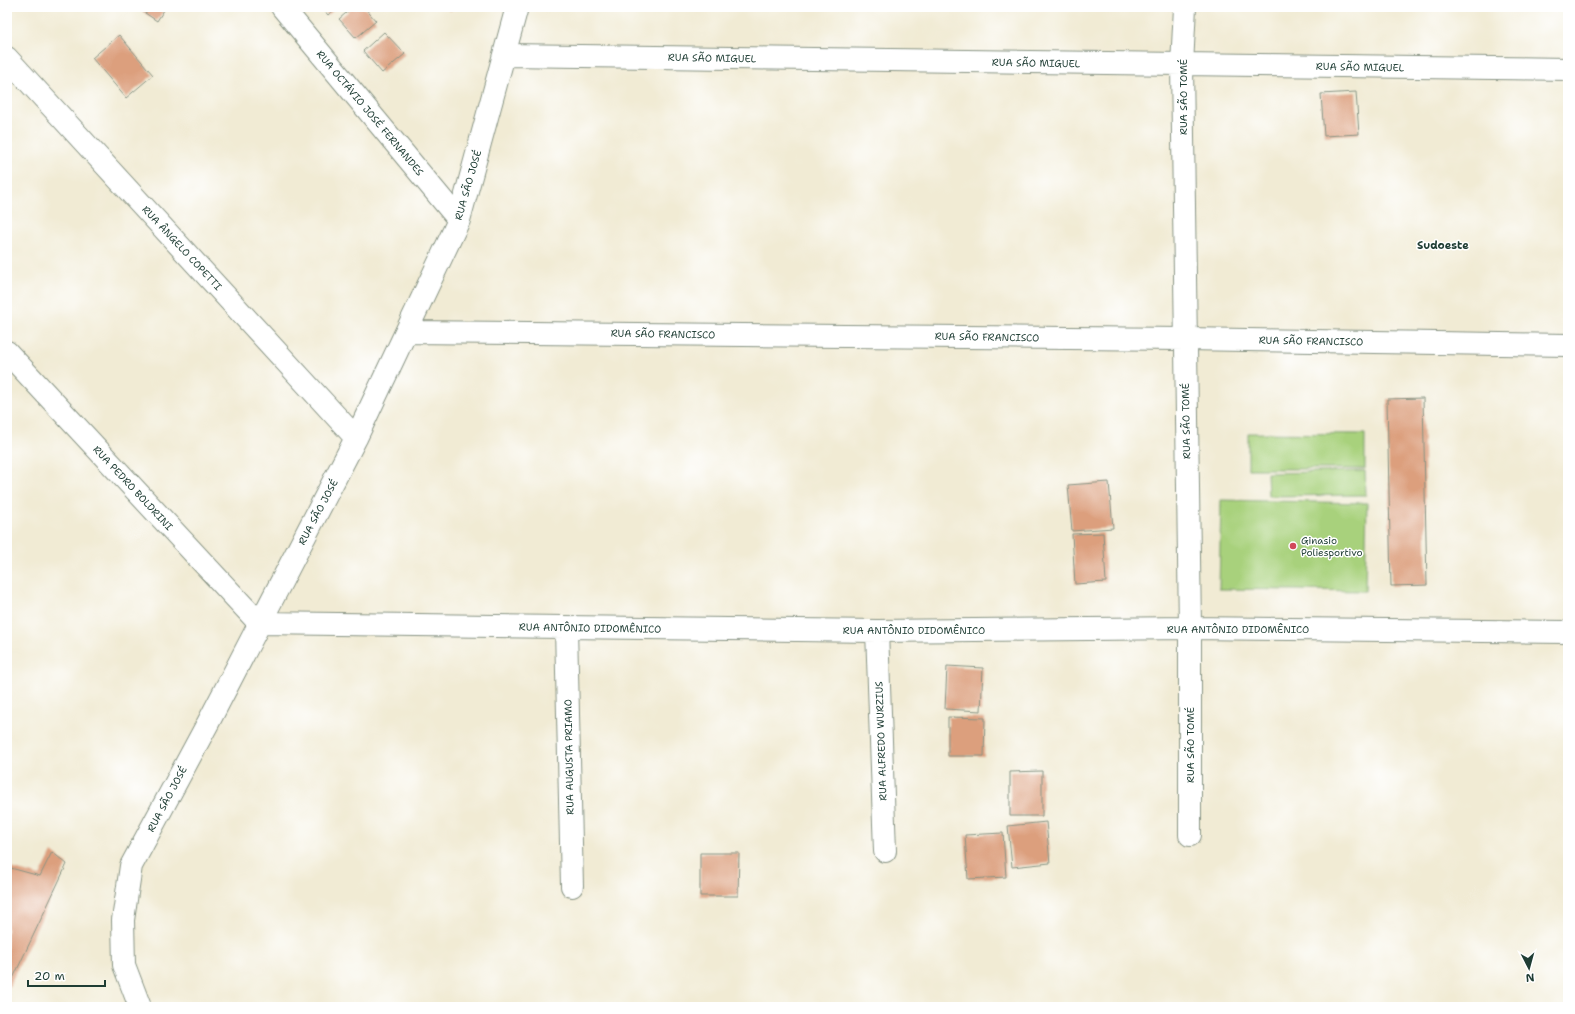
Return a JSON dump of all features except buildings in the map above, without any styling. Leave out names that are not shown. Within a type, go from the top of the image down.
[{"type":"street","name":"RUA OCTÁVIO JOSÉ FERNANDES","points":[[282,7],[458,220]]},
{"type":"street","name":"RUA SÃO JOSÉ","points":[[140,1007],[124,965],[124,920],[131,866],[356,438],[458,220],[505,55],[517,7]]},
{"type":"street","name":"RUA SÃO TOMÉ","points":[[1185,7],[1182,65],[1190,628],[1190,835]]},
{"type":"street","name":"RUA SÃO MIGUEL","points":[[505,55],[1568,70]]},
{"type":"street","name":"RUA ÂNGELO COPETTI","points":[[7,58],[356,438]]},
{"type":"street","name":"RUA SÃO FRANCISCO","points":[[406,332],[1185,339],[1568,345]]},
{"type":"street","name":"RUA PEDRO BOLDRINI","points":[[7,352],[259,623]]},
{"type":"street","name":"RUA ANTÔNIO DIDOMÊNICO","points":[[259,623],[877,631],[1190,628],[1568,632]]},
{"type":"street","name":"RUA AUGUSTA PRIAMO","points":[[566,628],[572,886]]},
{"type":"street","name":"RUA ALFREDO WURZIUS","points":[[877,631],[884,851]]},
{"type":"green space","points":[[1248,433],[1365,434],[1365,469],[1248,469]]},
{"type":"green space","points":[[1365,471],[1366,495],[1268,496],[1267,473]]},
{"type":"green space","name":"Ginasio Poliesportivo","points":[[1221,500],[1367,503],[1365,591],[1219,589]]},
{"type":"place","name":"Ginasio Poliesportivo","points":[[1293,546]]},
{"type":"district","name":"Sudoeste","points":[[1443,245]]}]
